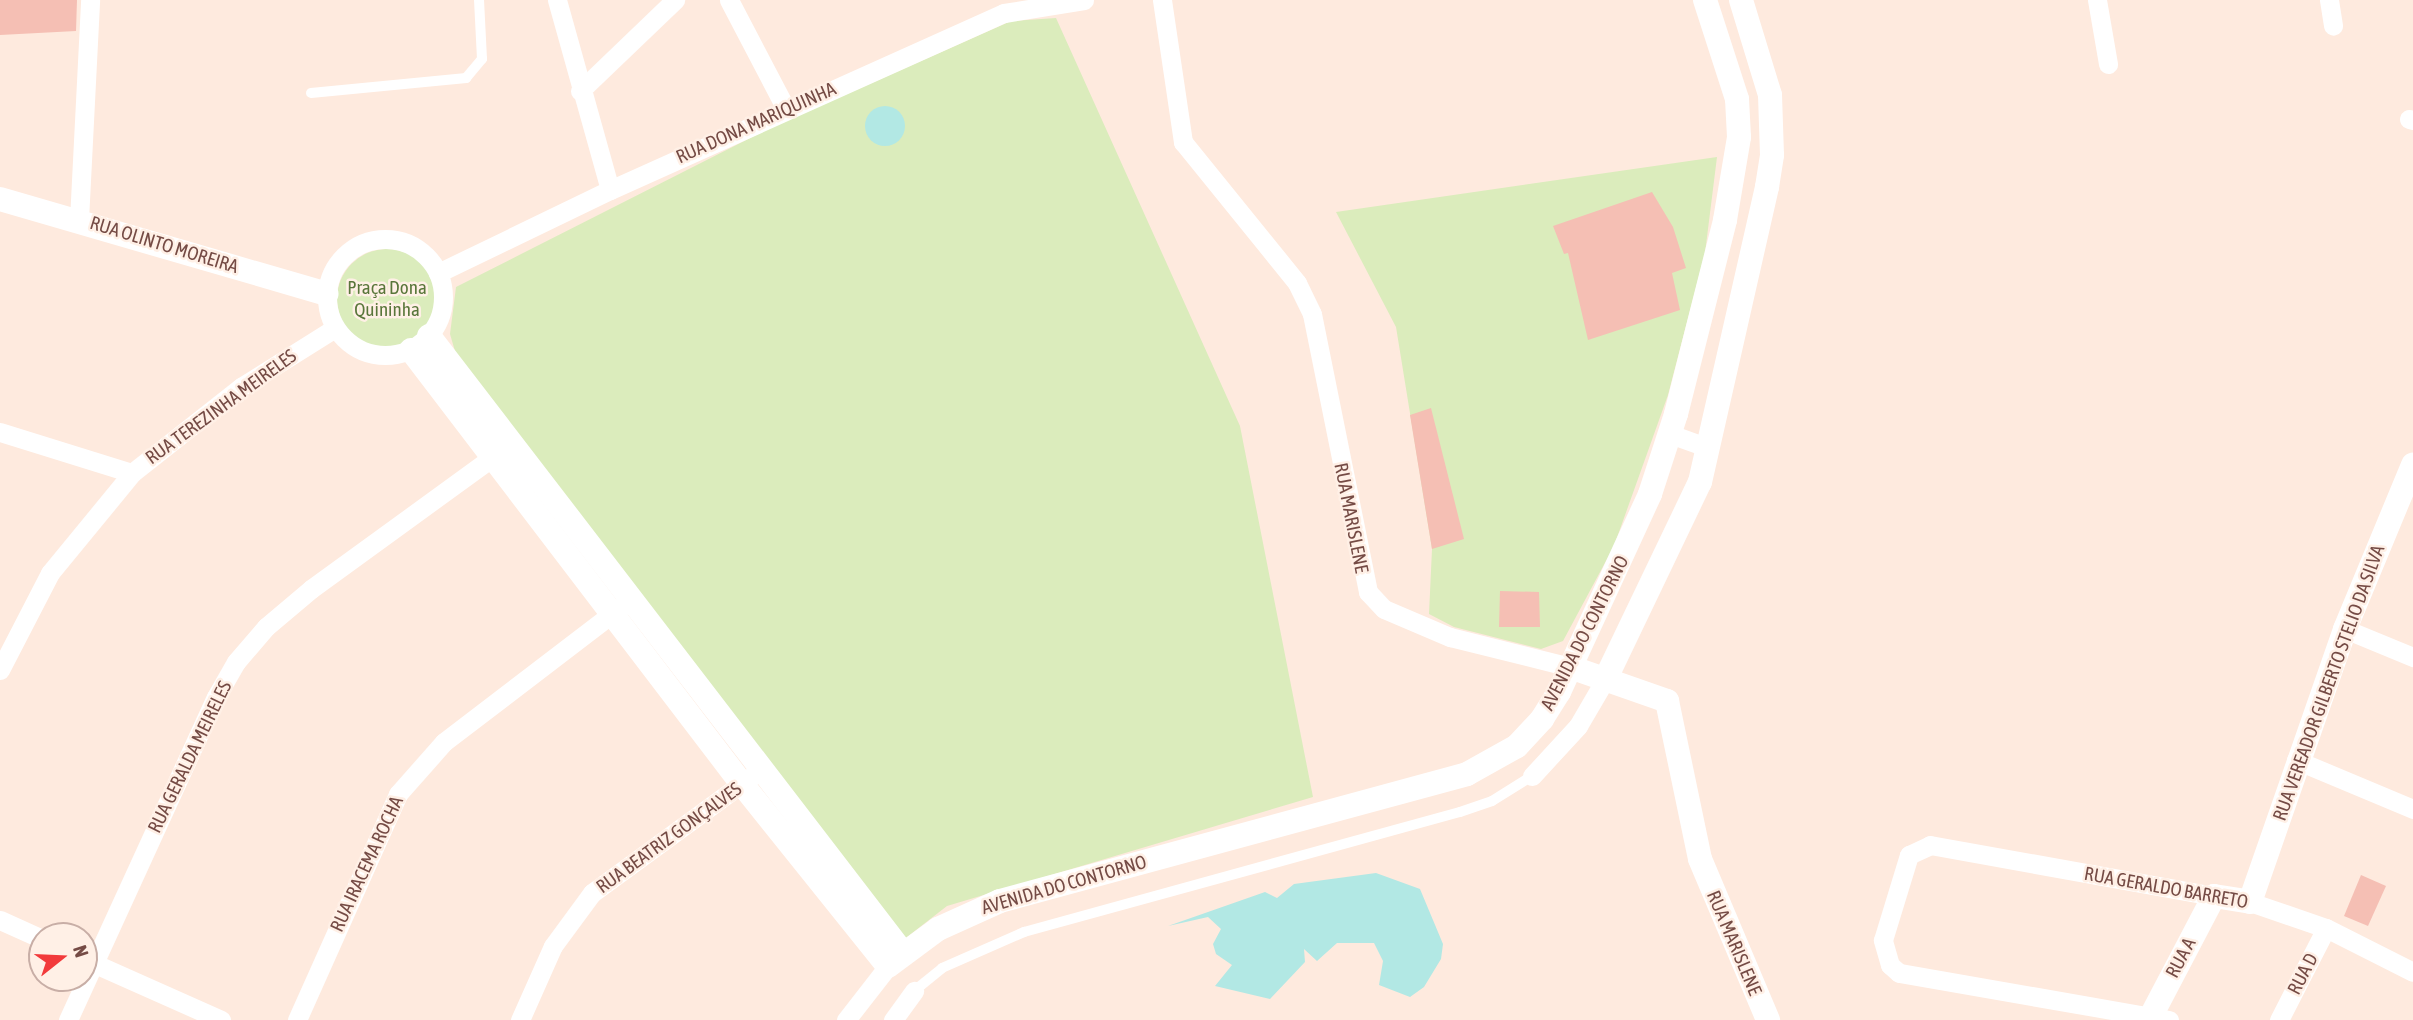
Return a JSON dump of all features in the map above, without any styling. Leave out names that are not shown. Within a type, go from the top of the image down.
[{"type":"street","points":[[79,220],[90,0]]},
{"type":"street","points":[[557,0],[580,91],[610,190]]},
{"type":"street","points":[[580,91],[675,0]]},
{"type":"street","points":[[729,0],[786,109]]},
{"type":"street","name":"RUA DONA MARIQUINHA","points":[[438,273],[786,109],[1003,13],[1084,0]]},
{"type":"street","name":"RUA MARISLENE","points":[[1161,0],[1183,142],[1297,283],[1312,314],[1368,593],[1384,609],[1450,637],[1570,667],[1667,701],[1700,859],[1768,1020]]},
{"type":"street","name":"AVENIDA DO CONTORNO","points":[[846,1020],[895,960],[964,915],[1000,901],[1467,774],[1517,746],[1542,719],[1634,535],[1670,434],[1725,220],[1739,137],[1737,99],[1728,61],[1705,0]]},
{"type":"street","points":[[1532,776],[1578,726],[1606,678],[1685,519],[1709,448],[1772,155],[1770,95],[1741,0]]},
{"type":"street","points":[[2097,0],[2108,64]]},
{"type":"street","points":[[2329,0],[2333,26]]},
{"type":"street","name":"RUA OLINTO MOREIRA","points":[[0,199],[326,294]]},
{"type":"street","points":[[374,240],[412,245],[438,273],[443,306],[420,343],[377,356],[361,351],[335,328],[326,294],[341,258],[374,240]]},
{"type":"street","name":"RUA TEREZINHA MEIRELES","points":[[0,670],[50,573],[132,473],[240,387],[335,328]]},
{"type":"street","points":[[420,343],[895,960]]},
{"type":"street","points":[[0,432],[132,473]]},
{"type":"street","points":[[1670,434],[1709,448]]},
{"type":"street","name":"RUA GERALDA MEIRELES","points":[[98,940],[216,697],[236,663],[266,628],[312,589],[503,450]]},
{"type":"street","name":"RUA VEREADOR GILBERTO STELIO DA SILVA","points":[[2250,902],[2296,760],[2345,629],[2407,498],[2413,465]]},
{"type":"street","name":"RUA IRACEMA ROCHA","points":[[296,1020],[397,794],[443,742],[622,606]]},
{"type":"street","points":[[2345,629],[2413,657]]},
{"type":"street","points":[[2296,760],[2413,809]]},
{"type":"street","name":"RUA BEATRIZ GONÇALVES","points":[[520,1020],[553,946],[592,894],[752,776]]},
{"type":"street","name":"RUA GERALDO BARRETO","points":[[2156,1018],[1919,979],[1889,965],[1883,940],[1909,855],[1930,845],[2250,902],[2326,928],[2413,972]]},
{"type":"street","name":"RUA A","points":[[2156,1018],[2214,896]]},
{"type":"street","points":[[0,920],[28,933]]},
{"type":"street","name":"RUA D","points":[[2279,1020],[2326,928]]},
{"type":"street","points":[[98,965],[221,1020]]},
{"type":"street","points":[[893,1020],[914,991]]},
{"type":"street","name":"RUA GERALDA MEIRELES","points":[[68,1020],[77,992]]},
{"type":"lane","points":[[311,93],[466,79],[482,59],[479,0]]},
{"type":"lane","points":[[914,991],[942,968],[1024,932],[1460,812],[1492,801],[1532,776]]},
{"type":"green space","points":[[1056,18],[1240,426],[1313,797],[947,906],[898,944],[459,365],[450,334],[456,287],[768,129],[1011,21]]},
{"type":"green space","points":[[1717,157],[1705,253],[1668,395],[1614,546],[1563,641],[1541,649],[1454,627],[1429,614],[1432,549],[1396,327],[1336,212]]},
{"type":"green space","name":"Praça Dona Quininha","points":[[387,249],[406,253],[422,264],[433,280],[437,299],[433,318],[422,334],[406,345],[387,349],[368,345],[352,334],[341,318],[337,299],[341,280],[352,264],[368,253]]},
{"type":"water","points":[[885,106],[893,107],[899,112],[904,118],[904,134],[899,140],[893,145],[885,146],[877,145],[871,140],[866,134],[865,126],[866,118],[871,112],[877,107]]},
{"type":"water","points":[[1376,873],[1420,889],[1443,944],[1441,959],[1424,987],[1410,997],[1379,985],[1383,961],[1374,943],[1337,943],[1317,961],[1304,949],[1305,962],[1270,999],[1215,986],[1232,965],[1216,954],[1213,944],[1221,929],[1208,917],[1168,926],[1265,892],[1277,898],[1294,884]]},
{"type":"building","points":[[0,0],[77,0],[76,31],[0,35]]},
{"type":"building","points":[[1652,192],[1673,227],[1686,268],[1672,273],[1680,310],[1588,340],[1568,253],[1564,254],[1553,226]]},
{"type":"building","points":[[1431,408],[1464,539],[1432,549],[1410,415]]},
{"type":"building","points":[[1500,591],[1539,592],[1540,627],[1499,627]]},
{"type":"building","points":[[2361,875],[2386,886],[2368,926],[2344,916]]}]
